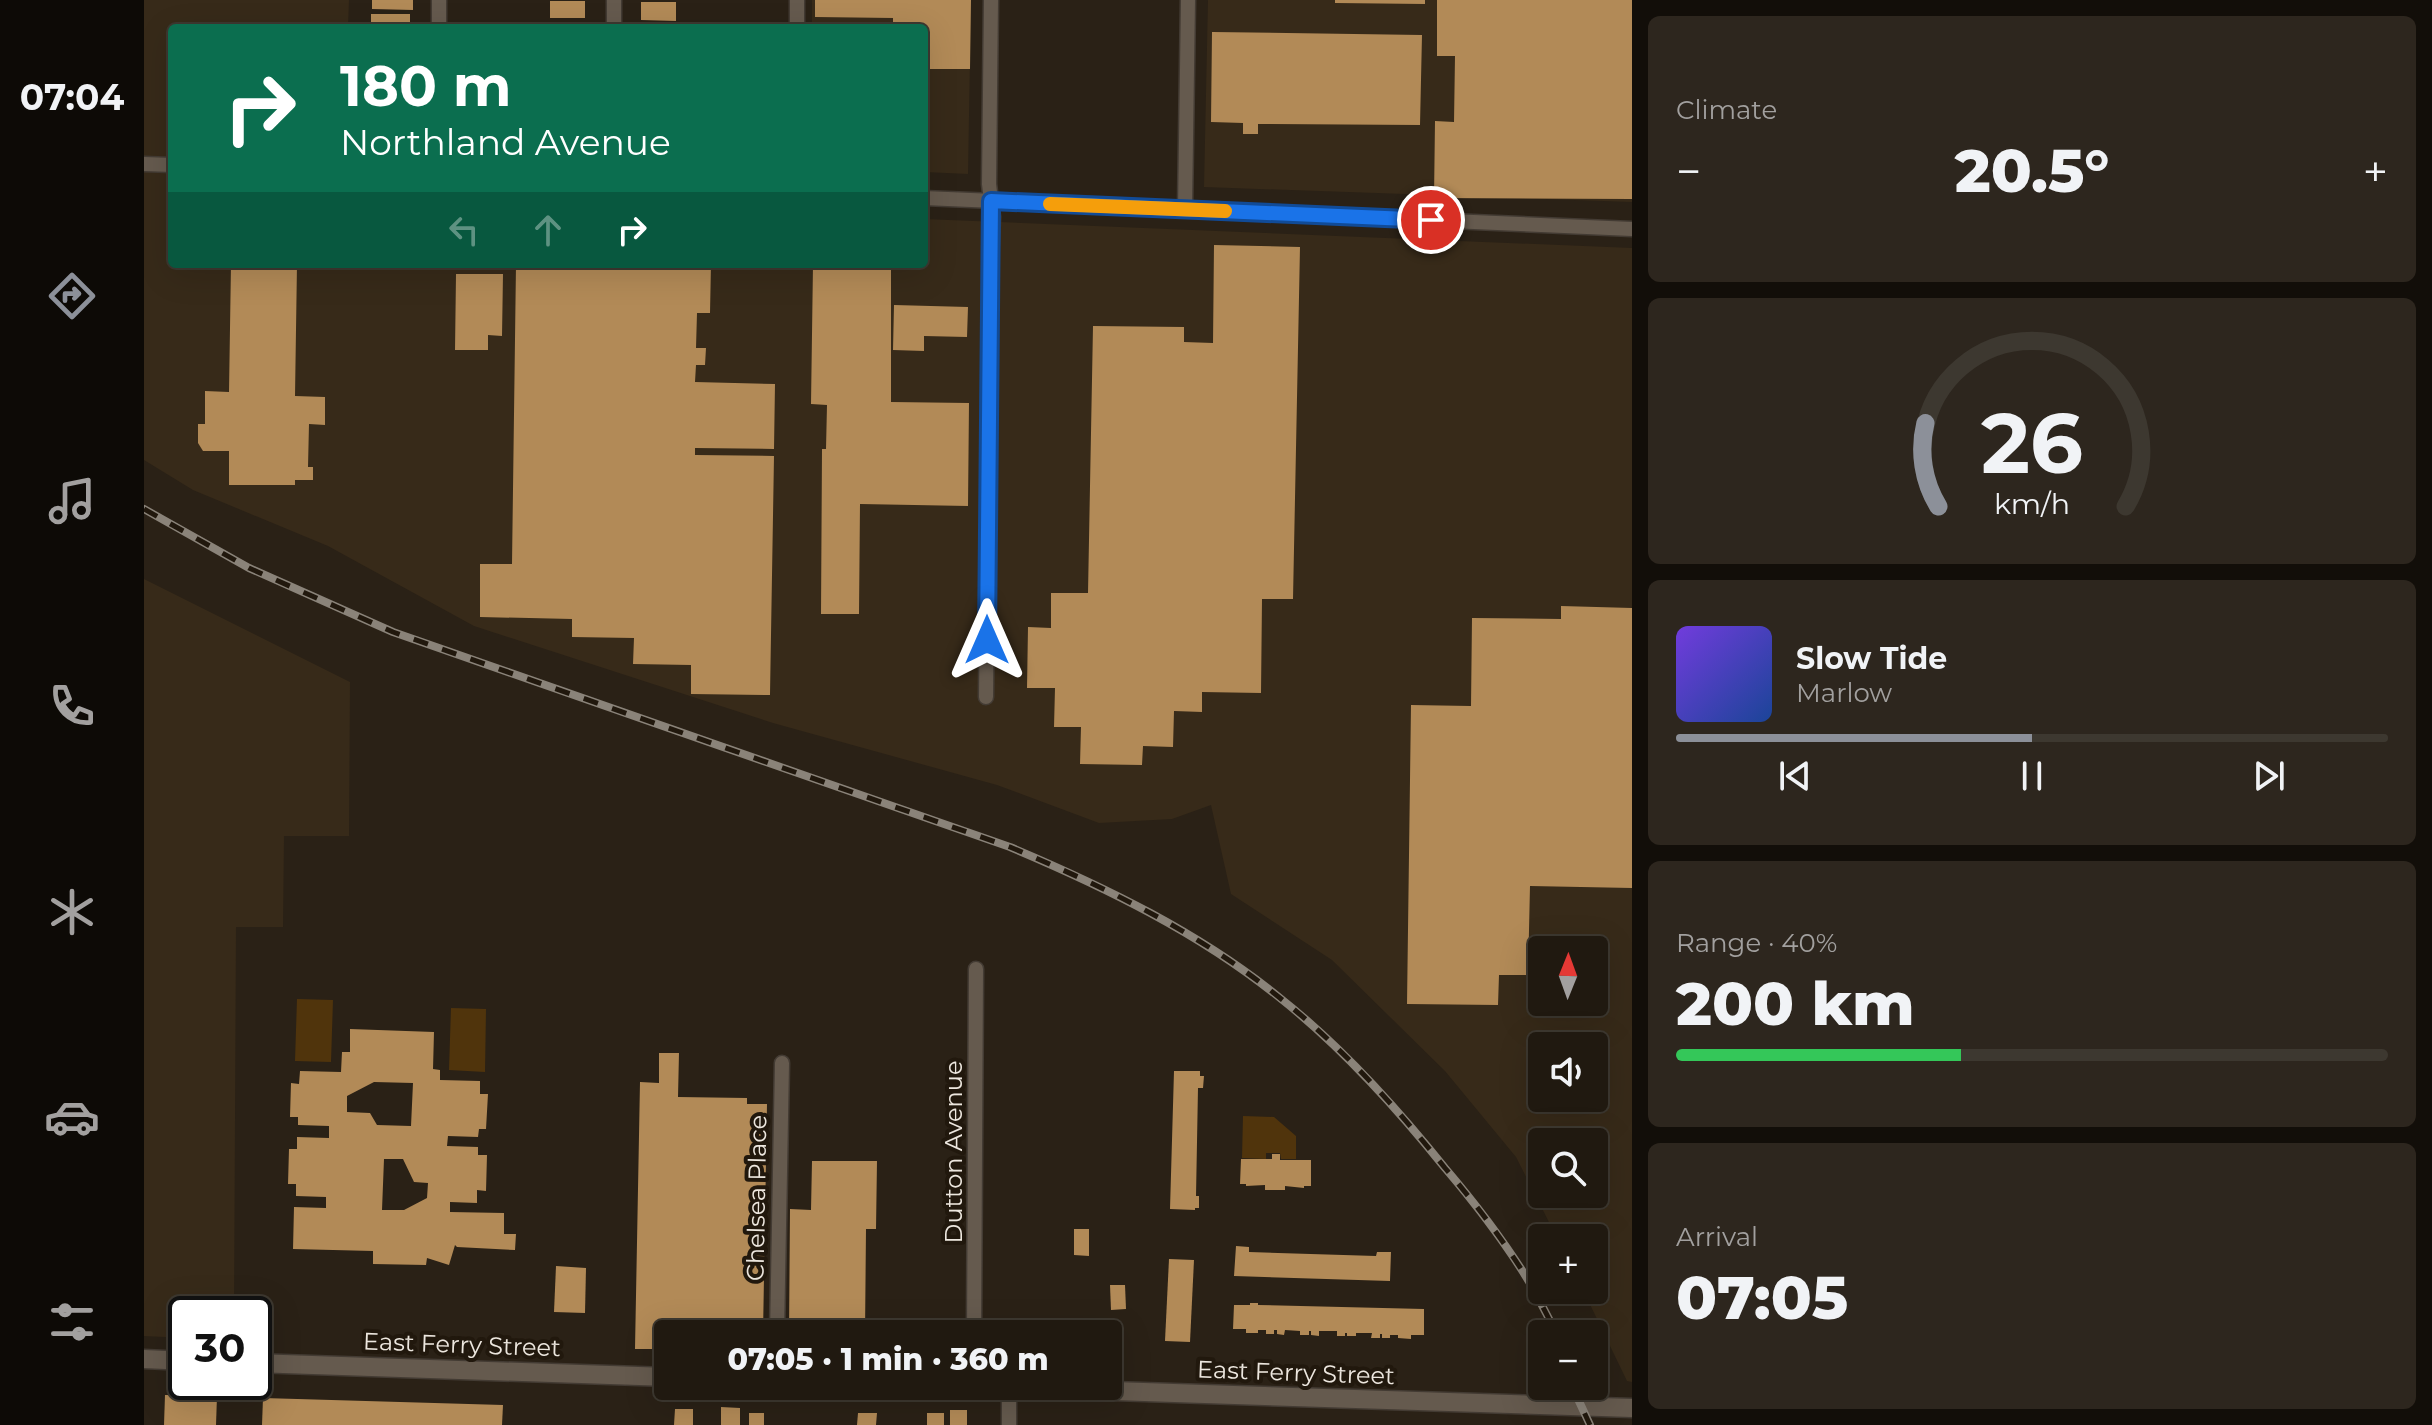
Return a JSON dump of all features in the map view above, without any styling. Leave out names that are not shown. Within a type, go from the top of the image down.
[{"type":"street","points":[[439,0],[439,24]]},
{"type":"street","points":[[614,0],[614,24]]},
{"type":"street","points":[[797,0],[797,24]]},
{"type":"street","points":[[986,697],[991,0]]},
{"type":"street","points":[[1185,209],[1188,0]]},
{"type":"street","points":[[144,164],[168,165]]},
{"type":"street","points":[[928,198],[1632,229]]},
{"type":"street","name":"Dutton Avenue","points":[[974,1320],[976,969]]},
{"type":"street","name":"Chelsea Place","points":[[777,1320],[782,1063]]},
{"type":"street","points":[[144,1359],[168,1360]]},
{"type":"street","name":"East Ferry Street","points":[[272,1364],[654,1377]]},
{"type":"street","name":"East Ferry Street","points":[[1122,1392],[1632,1408]]},
{"type":"street","points":[[1009,1400],[1009,1425]]},
{"type":"shaded area","points":[[144,0],[349,0],[348,24],[168,24],[168,268],[928,268],[928,219],[1632,248],[1632,1382],[1627,1381],[1608,1342],[1608,1320],[1598,1320],[1590,1304],[1608,1304],[1608,1224],[1550,1224],[1542,1208],[1608,1208],[1608,1128],[1528,1128],[1528,1181],[1516,1157],[1445,1071],[1332,960],[1231,894],[1211,805],[1172,819],[1099,823],[997,785],[773,723],[474,626],[328,546],[193,490],[144,460]]},
{"type":"shaded area","points":[[812,0],[971,0],[968,174],[928,172],[928,24],[812,24]]},
{"type":"shaded area","points":[[1208,0],[1632,0],[1632,202],[1204,187]]},
{"type":"shaded area","points":[[144,579],[350,682],[349,836],[284,836],[283,927],[236,927],[234,1296],[168,1296],[168,1337],[144,1336]]},
{"type":"shaded area","points":[[297,999],[333,1000],[331,1062],[295,1061]]},
{"type":"shaded area","points":[[451,1008],[486,1009],[485,1072],[449,1070]]},
{"type":"shaded area","points":[[1243,1116],[1274,1117],[1296,1136],[1296,1159],[1281,1159],[1280,1153],[1266,1153],[1266,1159],[1242,1158]]},
{"type":"building","points":[[372,0],[413,0],[413,10],[372,9]]},
{"type":"building","points":[[815,0],[971,0],[970,69],[928,69],[928,24],[893,24],[893,18],[815,17]]},
{"type":"building","points":[[1335,0],[1425,0],[1425,4],[1335,3]]},
{"type":"building","points":[[1437,0],[1632,0],[1632,199],[1434,198],[1435,121],[1454,122],[1455,56],[1437,56]]},
{"type":"building","points":[[550,1],[585,1],[585,18],[550,18]]},
{"type":"building","points":[[641,2],[676,2],[676,21],[641,20]]},
{"type":"building","points":[[371,14],[410,14],[410,24],[371,24]]},
{"type":"building","points":[[1212,32],[1422,35],[1420,125],[1258,124],[1258,134],[1243,134],[1243,123],[1211,122]]},
{"type":"building","points":[[1214,245],[1300,247],[1293,599],[1262,599],[1261,693],[1202,692],[1202,712],[1174,711],[1173,747],[1143,746],[1142,765],[1080,764],[1081,727],[1054,727],[1055,688],[1027,688],[1028,627],[1051,628],[1051,593],[1088,593],[1093,326],[1184,327],[1184,342],[1213,343]]},
{"type":"building","points":[[231,268],[297,268],[295,396],[325,397],[325,425],[309,424],[308,467],[313,467],[313,480],[295,480],[295,485],[229,485],[229,451],[203,451],[198,443],[198,424],[205,424],[205,391],[229,392]]},
{"type":"building","points":[[516,268],[711,268],[710,313],[697,313],[696,348],[706,348],[705,365],[696,365],[695,382],[775,384],[774,449],[695,448],[695,455],[774,456],[770,695],[691,694],[691,665],[633,664],[634,638],[572,637],[572,619],[480,617],[480,564],[512,564]]},
{"type":"building","points":[[813,268],[891,268],[891,402],[969,403],[968,506],[860,504],[859,614],[821,614],[822,449],[826,449],[827,405],[811,404]]},
{"type":"building","points":[[456,274],[503,274],[502,336],[488,335],[488,350],[455,350]]},
{"type":"building","points":[[894,305],[968,307],[967,337],[924,336],[924,351],[893,350]]},
{"type":"building","points":[[1561,606],[1632,608],[1632,888],[1530,886],[1528,975],[1499,975],[1498,1005],[1407,1004],[1411,705],[1471,706],[1472,618],[1561,619]]},
{"type":"building","points":[[350,1029],[434,1032],[433,1069],[440,1070],[440,1080],[480,1081],[480,1094],[488,1094],[486,1129],[479,1129],[478,1137],[448,1136],[447,1146],[478,1147],[478,1155],[487,1155],[486,1191],[477,1190],[477,1203],[450,1202],[450,1212],[504,1213],[504,1234],[516,1234],[515,1250],[455,1245],[449,1265],[427,1258],[426,1265],[373,1264],[373,1251],[293,1249],[294,1207],[326,1208],[326,1197],[296,1196],[296,1184],[288,1184],[289,1149],[297,1149],[297,1137],[329,1138],[329,1126],[298,1125],[298,1117],[290,1117],[291,1083],[299,1084],[300,1071],[341,1072],[342,1052],[350,1052]],"holes":[[[374,1082],[413,1083],[411,1126],[377,1125],[370,1113],[347,1112],[347,1096]],[[384,1159],[403,1159],[414,1182],[428,1183],[427,1198],[404,1210],[382,1210]]]},
{"type":"building","points":[[659,1053],[679,1053],[678,1097],[747,1098],[747,1104],[767,1104],[763,1320],[654,1320],[654,1349],[635,1349],[640,1082],[659,1083]]},
{"type":"building","points":[[1174,1071],[1200,1071],[1200,1076],[1204,1076],[1203,1088],[1198,1088],[1196,1196],[1199,1196],[1199,1208],[1195,1210],[1170,1209]]},
{"type":"building","points":[[1272,1154],[1280,1154],[1280,1160],[1311,1160],[1311,1186],[1265,1190],[1265,1185],[1240,1184],[1241,1159],[1272,1159]]},
{"type":"building","points":[[812,1161],[877,1161],[876,1229],[866,1229],[865,1320],[789,1320],[790,1209],[811,1210]]},
{"type":"building","points":[[1074,1229],[1089,1229],[1089,1256],[1074,1255]]},
{"type":"building","points":[[1236,1246],[1249,1247],[1249,1252],[1376,1256],[1377,1252],[1391,1252],[1390,1281],[1234,1276]]},
{"type":"building","points":[[1169,1259],[1194,1260],[1190,1342],[1165,1341]]},
{"type":"building","points":[[556,1266],[586,1268],[585,1313],[554,1312]]},
{"type":"building","points":[[1110,1285],[1125,1285],[1126,1309],[1111,1310]]},
{"type":"building","points":[[1234,1305],[1424,1309],[1424,1335],[1411,1335],[1411,1339],[1398,1338],[1398,1335],[1382,1338],[1380,1334],[1380,1338],[1371,1338],[1372,1333],[1337,1336],[1337,1331],[1319,1331],[1319,1336],[1311,1335],[1311,1331],[1309,1335],[1300,1335],[1300,1331],[1285,1330],[1284,1335],[1277,1334],[1277,1330],[1274,1334],[1266,1334],[1266,1330],[1246,1333],[1246,1329],[1233,1329]]},
{"type":"building","points":[[165,1395],[168,1395],[168,1400],[217,1400],[216,1425],[164,1425]]},
{"type":"building","points":[[272,1398],[503,1405],[502,1425],[262,1425],[263,1400]]},
{"type":"building","points":[[721,1407],[740,1408],[740,1425],[721,1425]]},
{"type":"building","points":[[675,1409],[693,1409],[693,1425],[674,1425]]},
{"type":"building","points":[[950,1410],[967,1410],[967,1425],[950,1425]]},
{"type":"building","points":[[749,1413],[764,1413],[764,1425],[749,1425]]},
{"type":"building","points":[[858,1413],[877,1413],[876,1425],[857,1425]]},
{"type":"building","points":[[927,1413],[944,1413],[944,1425],[927,1425]]},
{"type":"railway","points":[[144,509],[249,568],[393,632],[1010,847],[1116,895],[1184,932],[1280,998],[1325,1037],[1388,1100],[1487,1220],[1525,1275],[1549,1320]]},
{"type":"railway","points":[[1578,1400],[1590,1425]]},
{"type":"slow traffic","points":[[1050,204],[1225,211]]},
{"type":"route","points":[[987,640],[991,201],[1431,220]]}]
